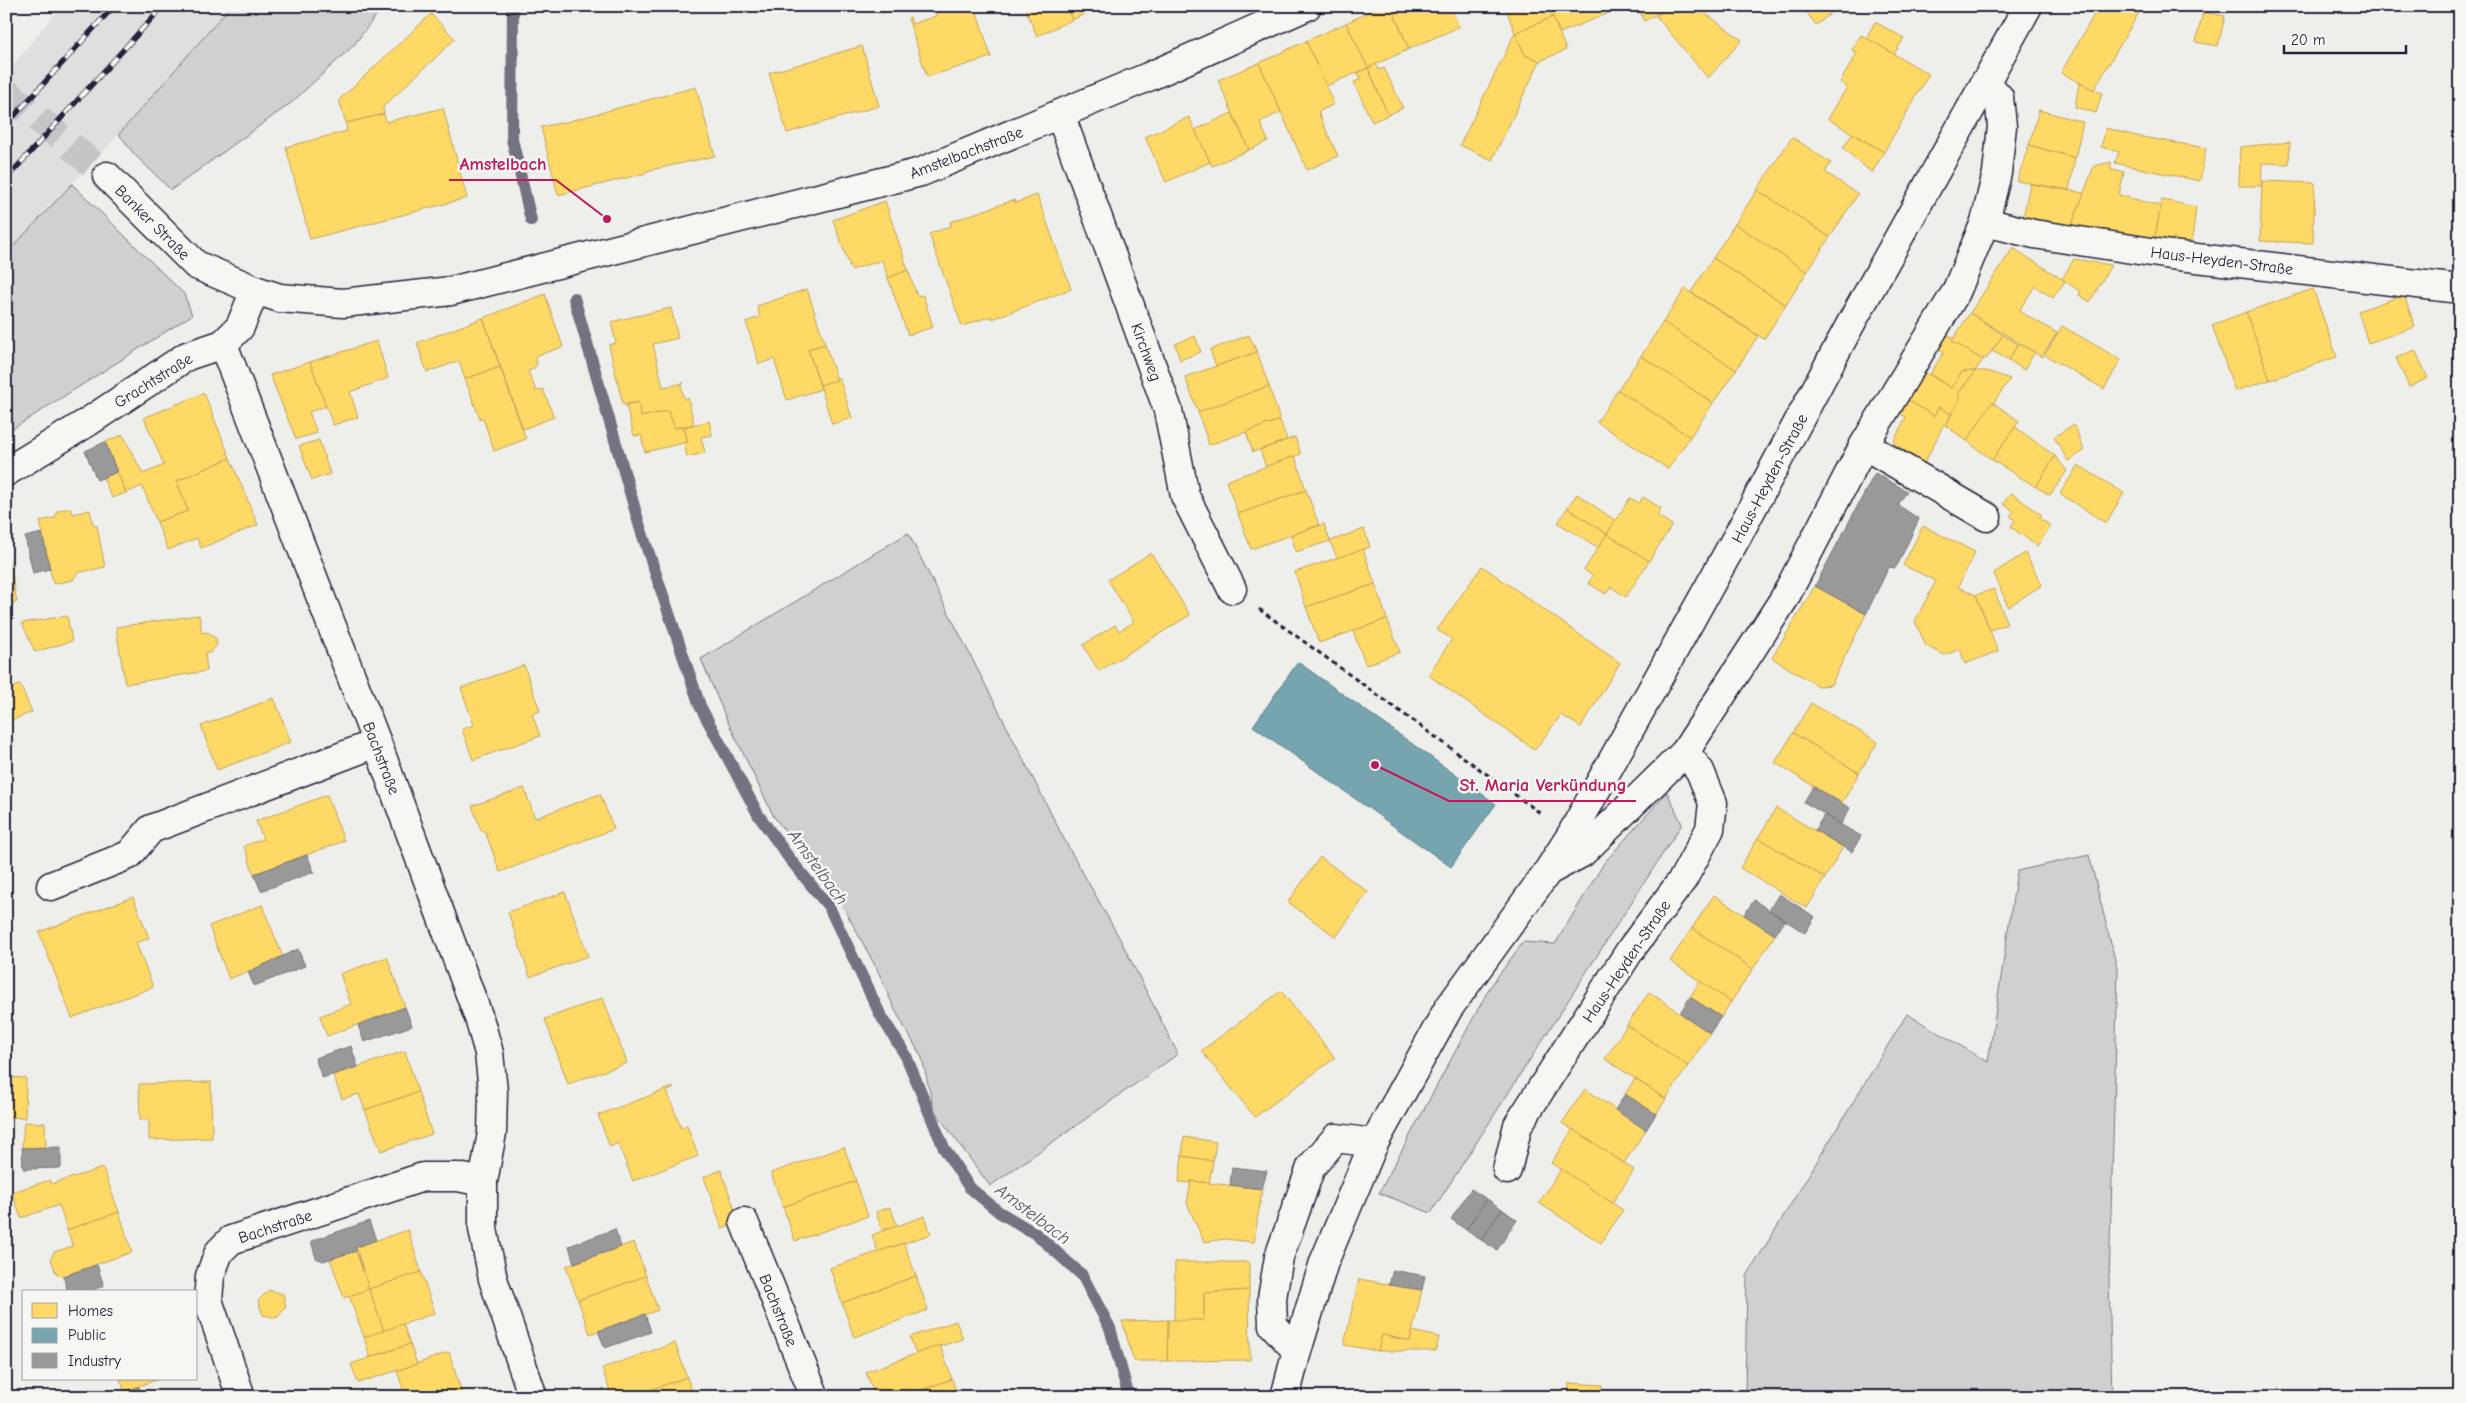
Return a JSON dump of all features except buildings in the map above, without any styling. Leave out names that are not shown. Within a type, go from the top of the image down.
[{"type":"street","name":"Amstelbachstraße","points":[[255,290],[280,298],[343,303],[450,290],[921,172],[1060,114],[1307,6]]},
{"type":"street","name":"Haus-Heyden-Straße","points":[[1293,1393],[1297,1351],[1324,1262],[1374,1143],[1448,1009],[1548,871],[1571,835],[1739,533],[1855,316],[2028,6]]},
{"type":"street","name":"Haus-Heyden-Straße","points":[[1548,871],[1582,853],[1685,752],[1784,598],[1864,445],[1956,292],[1985,222],[1997,173],[2002,126],[1999,96],[1985,82]]},
{"type":"street","name":"Kirchweg","points":[[1060,114],[1168,410],[1185,496],[1232,589]]},
{"type":"street","name":"Banker Straße","points":[[107,176],[196,265],[255,290]]},
{"type":"street","name":"Haus-Heyden-Straße","points":[[1985,222],[2034,234],[2171,255],[2460,289]]},
{"type":"street","name":"Grachtstraße","points":[[6,472],[88,422],[187,356],[223,344],[240,327],[255,290]]},
{"type":"street","name":"Bachstraße","points":[[223,344],[377,744],[479,1018],[489,1053],[494,1091],[492,1133],[483,1182],[483,1229],[493,1279],[533,1397]]},
{"type":"street","points":[[1864,445],[1987,517]]},
{"type":"street","points":[[51,886],[130,855],[151,829],[377,744]]},
{"type":"street","name":"Haus-Heyden-Straße","points":[[1507,1170],[1518,1125],[1632,949],[1683,879],[1710,829],[1714,803],[1700,771],[1685,752]]},
{"type":"street","points":[[1297,1351],[1273,1325],[1272,1298],[1279,1257],[1311,1168],[1336,1138],[1374,1143]]},
{"type":"street","name":"Bachstraße","points":[[241,1397],[208,1300],[210,1276],[219,1252],[231,1240],[423,1177],[458,1177],[483,1182]]},
{"type":"street","name":"Bachstraße","points":[[744,1222],[815,1397]]},
{"type":"path","points":[[1232,589],[1571,835]]},
{"type":"shaded area","points":[[61,6],[231,6],[119,134],[6,254],[6,74]]},
{"type":"shaded area","points":[[231,6],[383,6],[354,45],[291,103],[171,190],[134,154],[119,134]]},
{"type":"shaded area","points":[[72,184],[184,294],[192,315],[6,433],[6,254]]},
{"type":"shaded area","points":[[908,533],[1065,841],[1120,939],[1178,1054],[990,1186],[934,1110],[922,1058],[895,1010],[878,971],[840,901],[774,817],[726,718],[701,659]]},
{"type":"shaded area","points":[[1667,792],[1682,824],[1431,1213],[1379,1193],[1490,987],[1523,942],[1555,944],[1604,863]]},
{"type":"shaded area","points":[[2089,855],[2118,972],[2109,1279],[2112,1397],[1745,1397],[1747,1276],[1907,1014],[1988,1062],[2017,871]]},
{"type":"waterway","name":"Amstelbach","points":[[513,6],[512,139],[531,220]]},
{"type":"waterway","name":"Amstelbach","points":[[574,298],[640,527],[700,706],[759,816],[789,858],[829,907],[880,1014],[906,1056],[944,1148],[969,1187],[999,1212],[1036,1234],[1082,1275],[1110,1328],[1129,1397]]},
{"type":"tunnel","points":[[6,92],[107,176]]},
{"type":"railway","points":[[6,125],[114,6]]},
{"type":"railway","points":[[6,179],[163,6]]},
{"type":"place","name":"Amstelbach","points":[[607,219]]},
{"type":"place","name":"St. Maria Verkündung","points":[[1375,765]]}]
